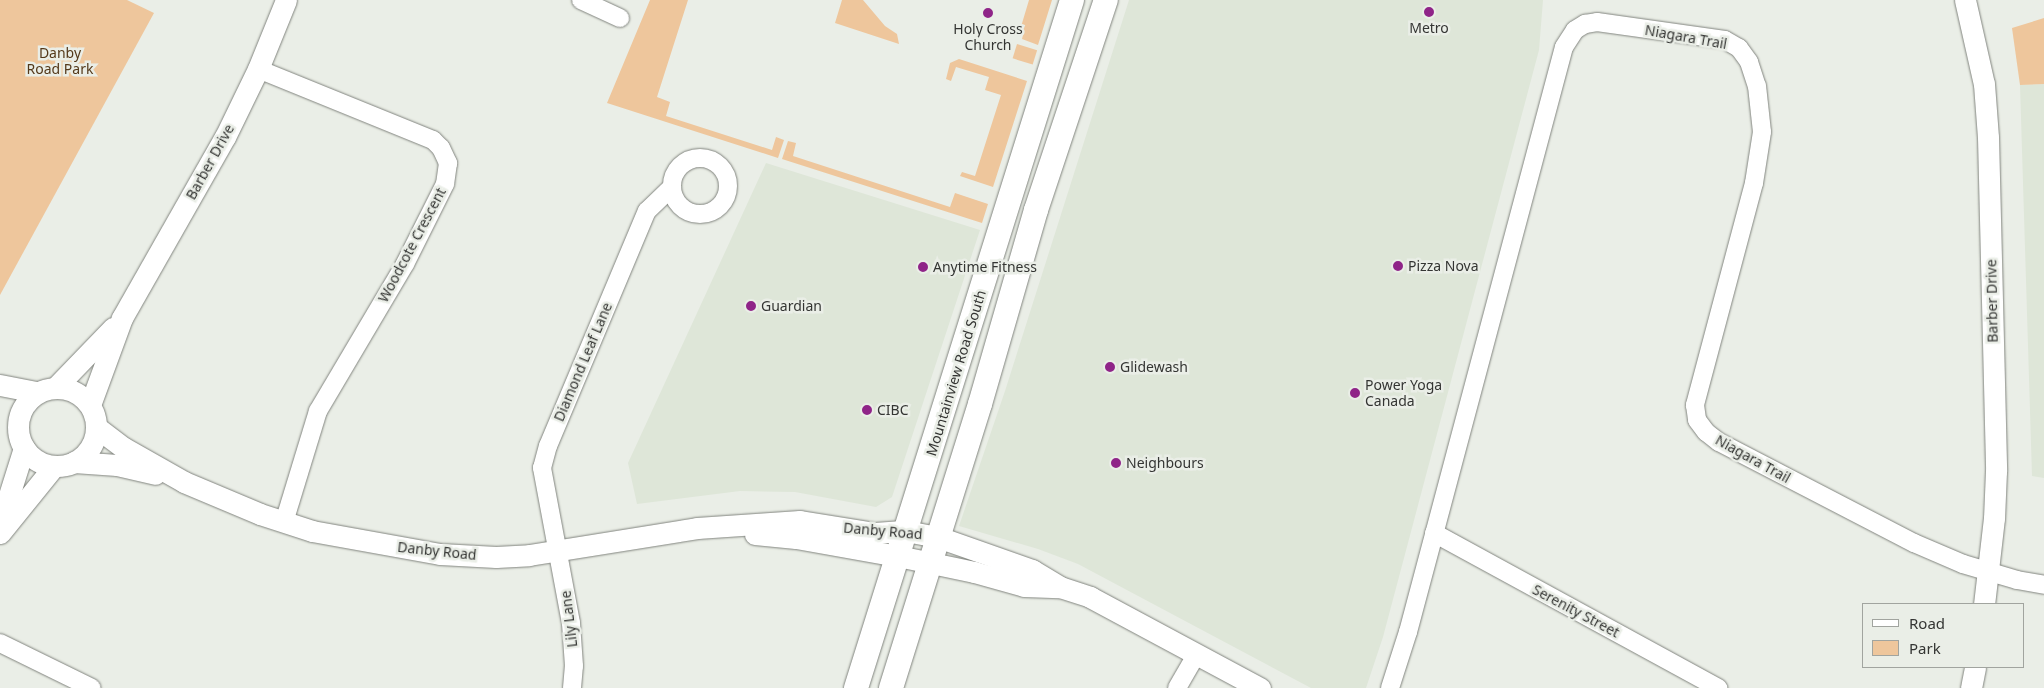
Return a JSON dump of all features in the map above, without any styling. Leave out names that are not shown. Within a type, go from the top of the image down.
[{"type":"main road","name":"Mountainview Road South","points":[[856,688],[1072,0]]},
{"type":"main road","points":[[891,688],[1036,210],[1106,0]]},
{"type":"street","name":"Barber Drive","points":[[90,405],[122,318],[226,137],[258,69],[286,0]]},
{"type":"street","points":[[581,0],[620,18]]},
{"type":"street","name":"Barber Drive","points":[[1965,0],[1984,84],[1988,122],[1996,471],[1994,518],[1984,603]]},
{"type":"street","name":"Niagara Trail","points":[[1390,688],[1408,632],[1564,47],[1575,30],[1586,24],[1597,22],[1725,40],[1739,48],[1749,62],[1757,86],[1761,108],[1760,156],[1700,383],[1695,405],[1697,420],[1718,442],[1914,543],[1958,562],[2044,585]]},
{"type":"street","name":"Woodcote Crescent","points":[[258,69],[434,140],[442,148],[448,162],[445,184],[405,264],[318,411],[284,522]]},
{"type":"street","name":"Diamond Leaf Lane","points":[[558,552],[542,468],[548,446],[647,210],[672,187]]},
{"type":"street","name":"Barber Drive","points":[[46,390],[122,318]]},
{"type":"street","points":[[0,385],[78,393],[90,405],[96,427],[95,436],[88,451],[64,464],[0,532]]},
{"type":"street","points":[[0,524],[21,441],[18,420],[23,407],[46,390]]},
{"type":"street","points":[[0,416],[34,459],[64,464]]},
{"type":"street","name":"Danby Road","points":[[96,427],[124,448],[184,482]]},
{"type":"street","name":"Danby Road","points":[[64,464],[118,465],[184,482],[284,522],[312,531],[440,554],[496,557],[558,552],[697,528],[800,521],[875,533],[906,531],[938,537],[1032,570],[1060,587],[1090,597],[1260,688]]},
{"type":"street","name":"Danby Road","points":[[697,528],[796,538],[898,556],[974,572],[1024,586],[1060,587]]},
{"type":"street","name":"Serenity Street","points":[[1434,533],[1718,688]]},
{"type":"street","name":"Lily Lane","points":[[558,552],[571,623],[574,666],[572,688]]},
{"type":"street","points":[[0,643],[92,688]]},
{"type":"street","points":[[1177,688],[1197,654]]},
{"type":"street","points":[[1972,688],[1974,668]]},
{"type":"shaded area","points":[[1129,0],[1543,0],[1539,50],[1383,637],[1366,688],[1311,688],[1078,564],[1038,549],[959,526],[1005,391]]},
{"type":"shaded area","points":[[2044,84],[2044,478],[2032,476],[2020,85]]},
{"type":"shaded area","points":[[766,163],[980,230],[892,497],[876,507],[795,492],[740,491],[637,504],[628,463]]},
{"type":"green space","name":"Danby Road Park","points":[[0,0],[127,0],[154,13],[0,295]]},
{"type":"green space","points":[[650,0],[688,0],[657,97],[670,102],[666,116],[772,150],[776,137],[784,140],[778,158],[607,103]]},
{"type":"green space","points":[[842,0],[863,0],[885,26],[897,34],[899,44],[835,23]]},
{"type":"green space","points":[[1029,0],[1052,0],[1038,45],[1022,39],[1024,31],[1020,30]]},
{"type":"green space","points":[[2044,18],[2044,84],[2020,85],[2012,28]]},
{"type":"green space","points":[[1017,44],[1037,50],[1033,64],[1013,58]]},
{"type":"green space","points":[[959,59],[1027,81],[993,187],[960,176],[962,172],[975,176],[1001,95],[985,90],[989,77],[956,67],[951,81],[946,79],[950,63]]},
{"type":"green space","points":[[788,141],[796,143],[793,156],[950,207],[955,193],[988,204],[982,223],[782,159]]},
{"type":"place","name":"Metro","points":[[1429,12]]},
{"type":"place","name":"Holy Cross Church","points":[[988,13]]},
{"type":"place","name":"Pizza Nova","points":[[1398,266]]},
{"type":"place","name":"Anytime Fitness","points":[[923,267]]},
{"type":"place","name":"Guardian","points":[[751,306]]},
{"type":"place","name":"Glidewash","points":[[1110,367]]},
{"type":"place","name":"Power Yoga Canada","points":[[1355,393]]},
{"type":"place","name":"CIBC","points":[[867,410]]},
{"type":"place","name":"Neighbours","points":[[1116,463]]}]
